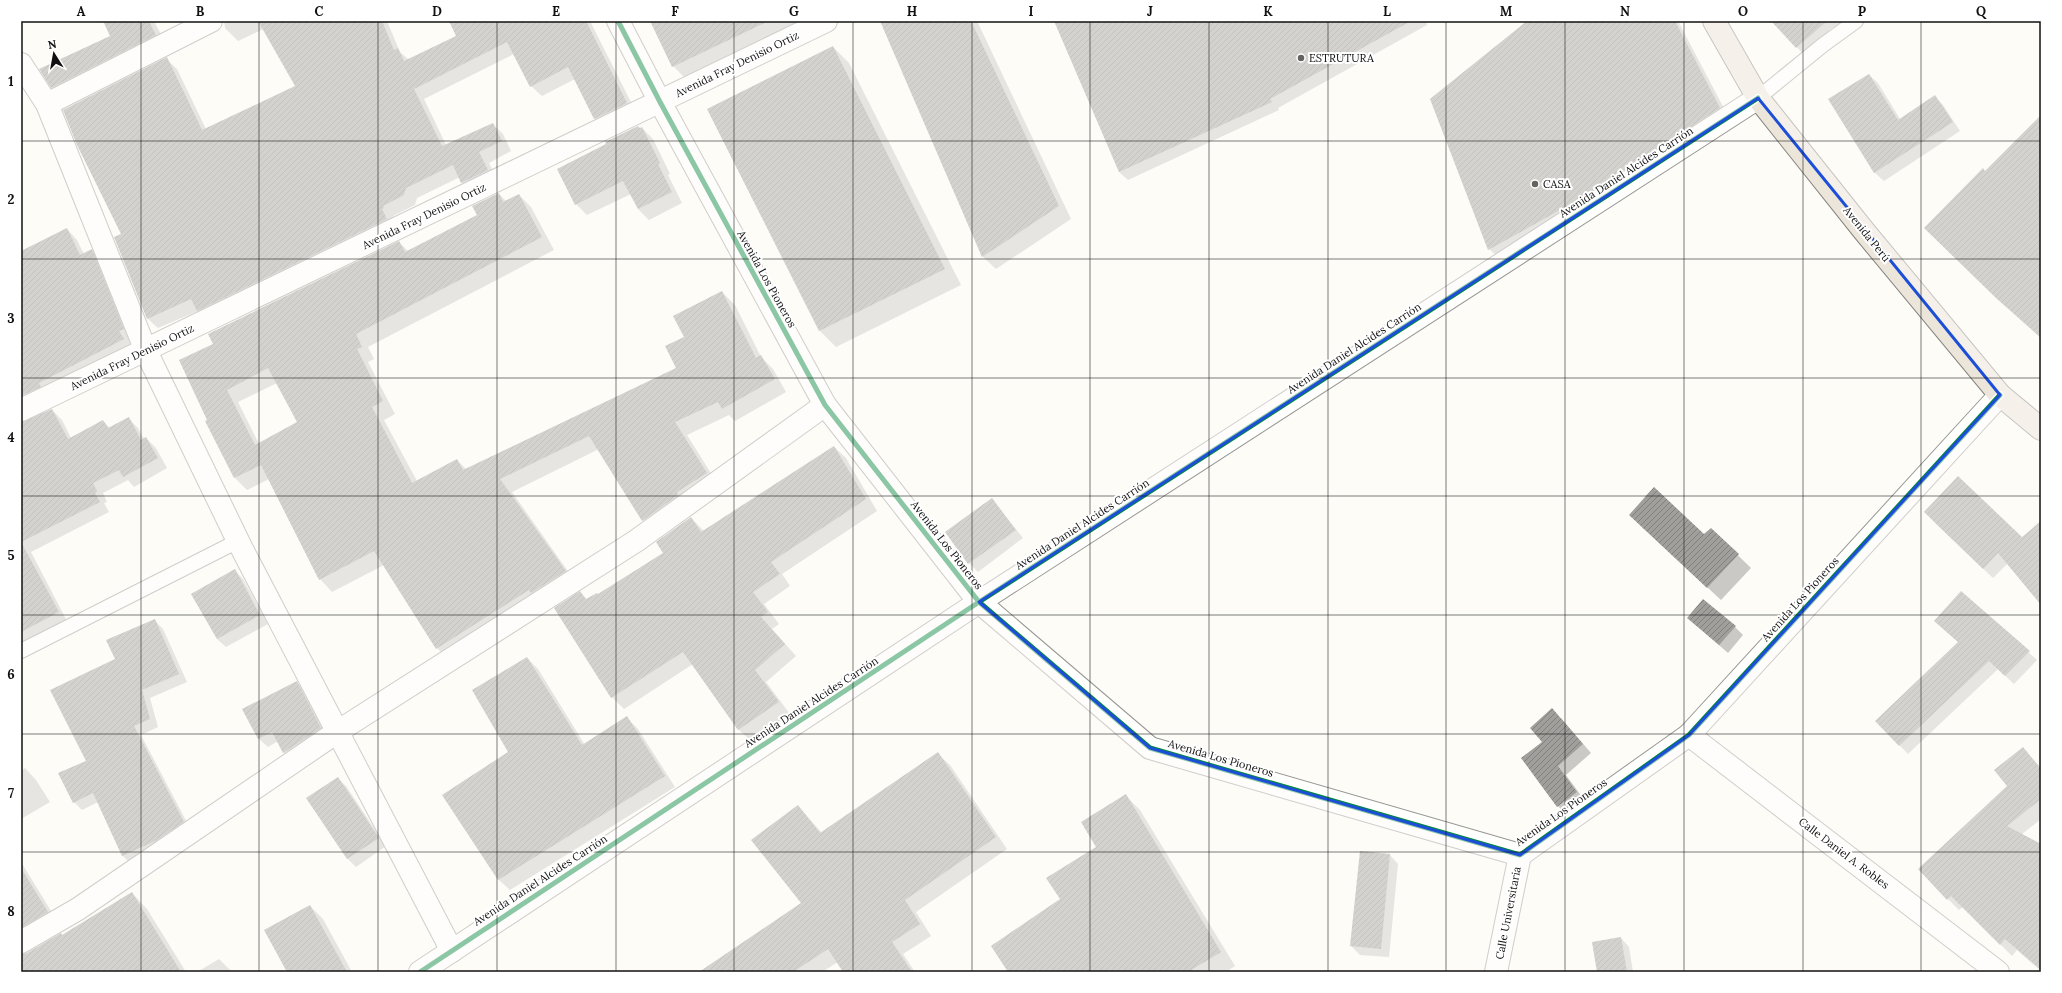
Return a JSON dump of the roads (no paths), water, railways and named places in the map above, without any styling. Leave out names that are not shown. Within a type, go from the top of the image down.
[{"type":"highway","name":"Avenida Perú","points":[[1714,21],[1758,98],[1864,231],[2000,395],[2041,429]]},
{"type":"street","points":[[47,104],[211,21]]},
{"type":"street","name":"Avenida Los Pioneros","points":[[618,21],[660,102],[825,406],[979,602],[1150,748],[1520,855],[1689,735],[2000,395]]},
{"type":"street","name":"Avenida Fray Denisio Ortiz","points":[[21,410],[146,351],[826,21]]},
{"type":"street","points":[[21,64],[47,104],[146,351],[238,542],[452,951]]},
{"type":"street","name":"Avenida Daniel Alcides Carrión","points":[[420,972],[979,602],[1758,98]]},
{"type":"street","points":[[21,942],[78,909],[337,732],[636,541],[825,406]]},
{"type":"street","name":"Calle Daniel A. Robles","points":[[1689,735],[1998,972]]},
{"type":"street","name":"Calle Universitaria","points":[[1496,972],[1520,855]]},
{"type":"lane","points":[[1758,98],[1823,45],[1856,21]]},
{"type":"lane","points":[[21,651],[238,542]]},
{"type":"place","name":"ESTRUTURA","points":[[1301,58]]},
{"type":"place","name":"CASA","points":[[1535,184]]}]
